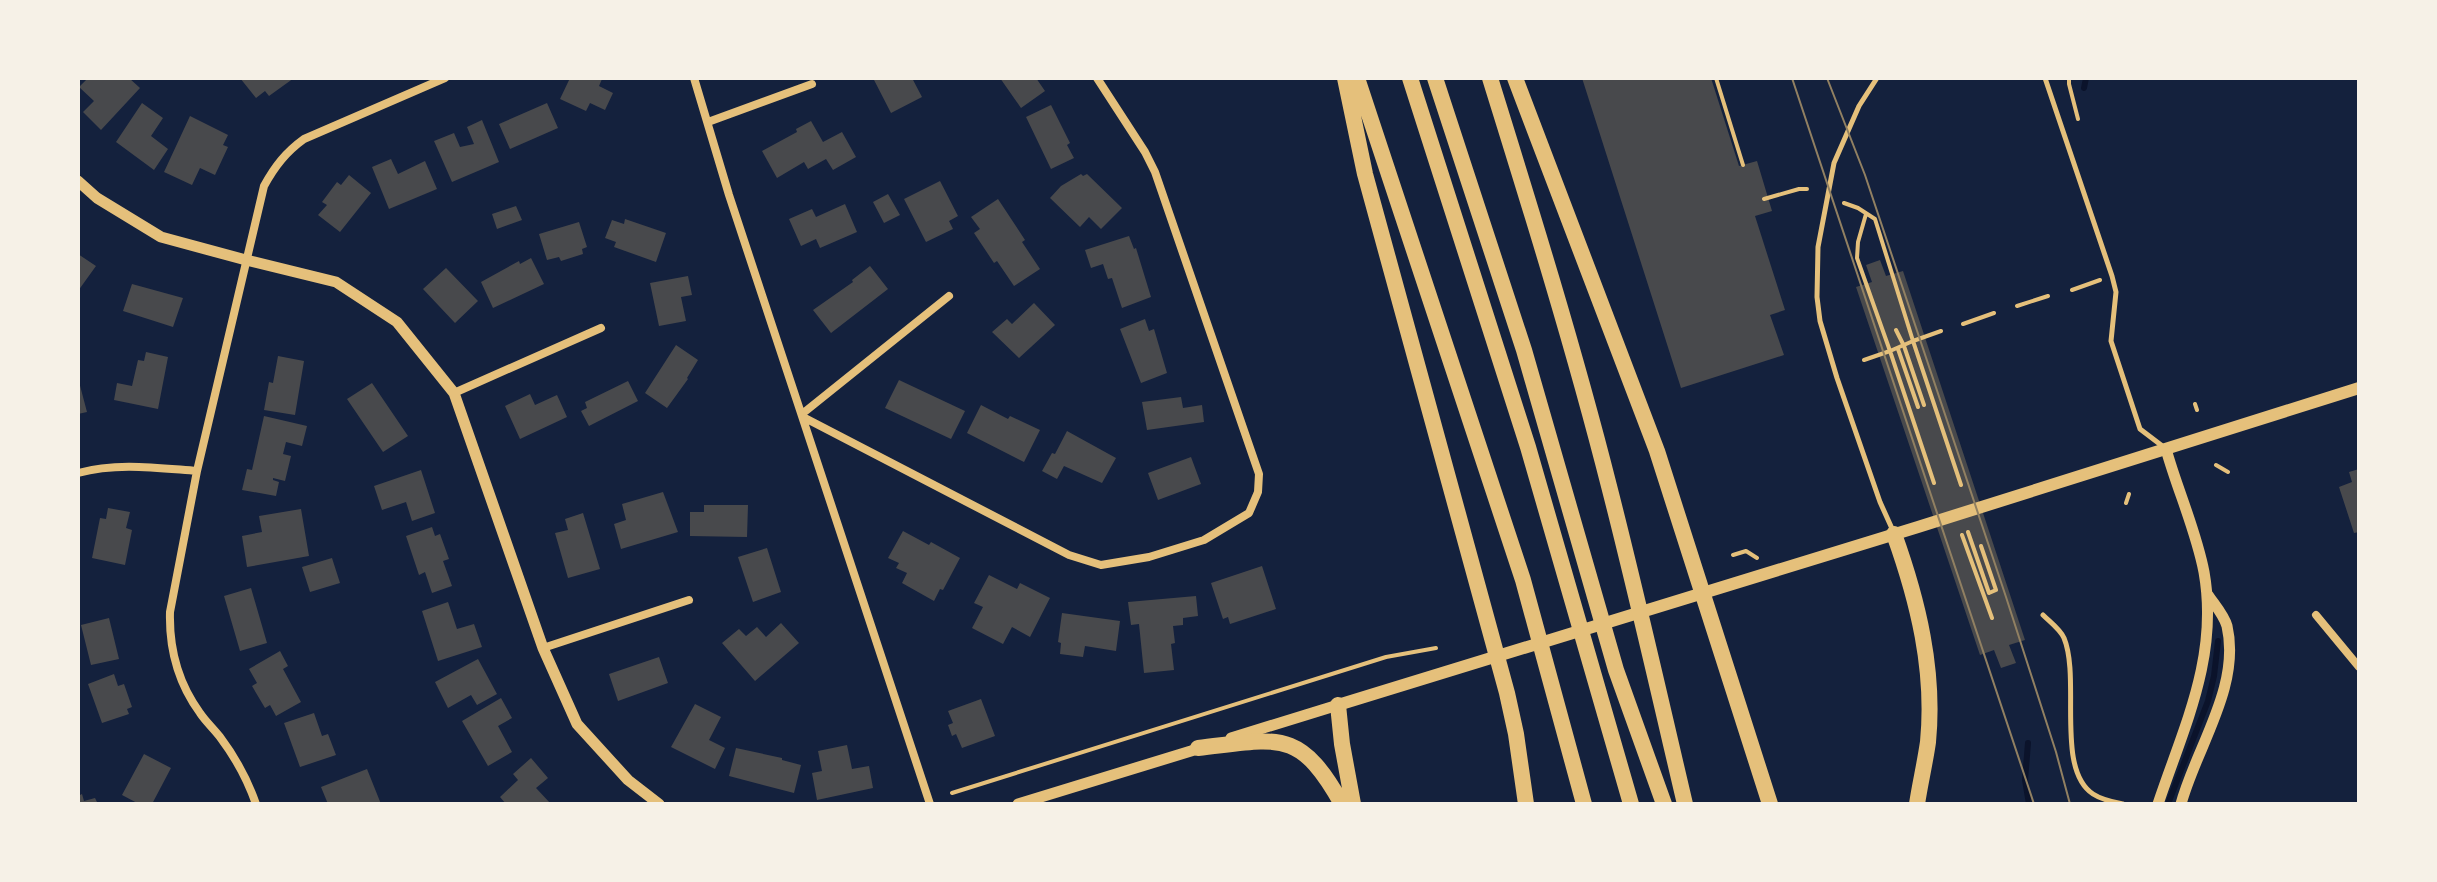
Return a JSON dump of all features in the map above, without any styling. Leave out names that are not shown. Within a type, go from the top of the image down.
[{"type":"highway","points":[[1345,78],[1365,174],[1507,693],[1526,804]]},
{"type":"highway","points":[[1357,78],[1523,580],[1584,804]]},
{"type":"highway","points":[[1410,78],[1528,447],[1631,804]]},
{"type":"highway","points":[[1435,78],[1524,350],[1616,670],[1664,804]]},
{"type":"highway","points":[[1490,78],[1588,406],[1685,804]]},
{"type":"highway","points":[[1515,78],[1657,451],[1770,804]]},
{"type":"highway","points":[[1894,534],[1907,568],[1923,630],[1927,665],[1927,743],[1917,804]]},
{"type":"highway","points":[[1338,705],[1353,804]]},
{"type":"highway","points":[[1198,748],[1263,740],[1284,743],[1311,758],[1342,804]]},
{"type":"main road","points":[[1338,705],[2359,388]]},
{"type":"street","points":[[256,804],[252,791],[226,747],[191,699],[172,653],[170,612],[197,471],[264,186],[289,150],[312,135],[445,78]]},
{"type":"street","points":[[694,78],[729,195],[930,804]]},
{"type":"street","points":[[803,416],[987,514],[1069,555],[1101,565],[1149,557],[1204,540],[1249,513],[1258,492],[1259,474],[1155,172],[1097,78]]},
{"type":"street","points":[[708,122],[812,84]]},
{"type":"street","points":[[78,181],[97,198],[161,237],[336,282],[397,322],[454,393],[543,648],[577,724],[628,780],[659,804]]},
{"type":"street","points":[[803,416],[949,296]]},
{"type":"street","points":[[454,393],[601,328]]},
{"type":"street","points":[[2158,804],[2203,673],[2206,639],[2207,594],[2203,568],[2166,449]]},
{"type":"street","points":[[78,473],[137,466],[197,471]]},
{"type":"street","points":[[2181,804],[2216,717],[2225,683],[2229,647],[2226,623],[2207,594]]},
{"type":"street","points":[[543,648],[689,600]]},
{"type":"street","points":[[2316,615],[2359,667]]},
{"type":"street","points":[[1018,804],[1338,705]]},
{"type":"lane","points":[[1877,78],[1850,125],[1834,163],[1818,247],[1817,297],[1820,321],[1837,378],[1894,534]]},
{"type":"lane","points":[[2045,78],[2112,276],[2116,292],[2111,341],[2140,429],[2166,449]]},
{"type":"lane","points":[[2043,615],[2062,634],[2069,655],[2073,761],[2080,779],[2092,793],[2123,804]]},
{"type":"path","points":[[1716,78],[1743,165]]},
{"type":"path","points":[[2069,78],[2078,119]]},
{"type":"path","points":[[1764,199],[1807,189]]},
{"type":"path","points":[[1844,203],[1875,219],[1961,485]]},
{"type":"path","points":[[1866,214],[1857,258],[1934,483]]},
{"type":"path","points":[[2072,290],[2093,283]]},
{"type":"path","points":[[2017,306],[2048,296]]},
{"type":"path","points":[[1963,324],[1994,313]]},
{"type":"path","points":[[1896,330],[1904,346],[1921,406],[1898,348]]},
{"type":"path","points":[[1864,360],[1941,331]]},
{"type":"path","points":[[2195,404],[2197,410]]},
{"type":"path","points":[[2216,465],[2228,472]]},
{"type":"path","points":[[2126,503],[2129,494]]},
{"type":"path","points":[[1968,532],[1992,618]]},
{"type":"path","points":[[1962,535],[1986,594]]},
{"type":"path","points":[[1981,546],[1996,590],[1986,594]]},
{"type":"path","points":[[1733,555],[1746,551]]},
{"type":"path","points":[[952,793],[1386,657],[1436,648]]},
{"type":"building","points":[[88,78],[129,78],[140,88],[101,130],[83,112],[94,101],[79,87]]},
{"type":"building","points":[[240,78],[294,78],[269,96],[265,91],[256,98]]},
{"type":"building","points":[[570,78],[602,79],[599,86],[613,93],[605,110],[590,103],[586,111],[560,99]]},
{"type":"building","points":[[873,78],[912,78],[922,97],[891,113]]},
{"type":"building","points":[[1000,78],[1036,78],[1045,91],[1021,108]]},
{"type":"building","points":[[1582,78],[1711,78],[1739,166],[1757,161],[1772,211],[1755,216],[1785,310],[1770,315],[1784,355],[1681,388]]},
{"type":"building","points":[[142,103],[163,118],[151,136],[168,149],[154,170],[116,142]]},
{"type":"building","points":[[547,103],[558,128],[510,149],[499,124]]},
{"type":"building","points":[[1051,105],[1074,158],[1051,169],[1026,117]]},
{"type":"building","points":[[190,116],[228,135],[223,145],[228,147],[215,175],[200,168],[192,185],[164,172]]},
{"type":"building","points":[[482,120],[499,162],[452,182],[434,141],[454,133],[460,147],[474,144],[467,127]]},
{"type":"building","points":[[811,121],[823,142],[842,132],[856,157],[833,170],[826,159],[808,169],[804,162],[777,178],[762,151]]},
{"type":"building","points":[[391,159],[398,174],[425,161],[437,189],[389,209],[372,167]]},
{"type":"building","points":[[1081,174],[1087,174],[1122,208],[1101,229],[1089,217],[1080,227],[1050,198],[1061,186]]},
{"type":"building","points":[[349,175],[371,193],[340,232],[318,215],[327,205],[322,202],[337,182],[341,185]]},
{"type":"building","points":[[940,181],[958,216],[949,221],[953,229],[926,242],[904,199]]},
{"type":"building","points":[[888,194],[900,215],[884,223],[873,202]]},
{"type":"building","points":[[998,199],[1040,269],[1014,286],[974,233],[980,229],[971,217]]},
{"type":"building","points":[[845,204],[857,232],[820,248],[816,239],[801,246],[789,219],[812,209],[816,217]]},
{"type":"building","points":[[516,206],[522,220],[497,229],[492,214]]},
{"type":"building","points":[[625,219],[666,233],[656,262],[614,247],[616,242],[605,238],[612,220],[624,224]]},
{"type":"building","points":[[579,222],[587,247],[582,249],[583,254],[561,261],[559,257],[547,260],[539,234]]},
{"type":"building","points":[[1129,236],[1136,248],[1151,297],[1122,308],[1112,278],[1108,279],[1103,264],[1091,268],[1085,250]]},
{"type":"building","points":[[78,254],[96,266],[78,291]]},
{"type":"building","points":[[531,258],[544,284],[493,308],[481,282],[519,261],[520,264]]},
{"type":"building","points":[[1880,260],[1886,276],[1903,271],[2025,640],[2009,645],[2016,663],[2001,668],[1994,650],[1980,655],[1856,287],[1872,282],[1866,265]]},
{"type":"building","points":[[870,266],[888,289],[831,333],[813,310]]},
{"type":"building","points":[[446,268],[478,301],[455,323],[423,289]]},
{"type":"building","points":[[688,276],[692,295],[681,297],[686,321],[659,326],[650,283]]},
{"type":"building","points":[[132,284],[183,298],[173,327],[123,311]]},
{"type":"building","points":[[1034,303],[1055,325],[1019,358],[992,332],[1007,319],[1012,324]]},
{"type":"building","points":[[1145,319],[1149,331],[1154,329],[1167,373],[1141,383],[1120,329]]},
{"type":"building","points":[[676,345],[698,360],[667,408],[645,393]]},
{"type":"building","points":[[146,352],[168,357],[158,409],[114,400],[117,383],[132,386],[138,360],[144,361]]},
{"type":"building","points":[[278,356],[304,361],[295,415],[264,410]]},
{"type":"building","points":[[78,378],[87,412],[78,414]]},
{"type":"building","points":[[899,380],[965,411],[951,439],[885,408]]},
{"type":"building","points":[[628,381],[638,401],[589,426],[581,411],[587,408],[585,402]]},
{"type":"building","points":[[372,383],[408,436],[383,452],[347,399]]},
{"type":"building","points":[[530,394],[535,405],[557,395],[567,417],[520,439],[505,406]]},
{"type":"building","points":[[1181,397],[1183,408],[1202,405],[1204,422],[1147,430],[1142,402]]},
{"type":"building","points":[[981,405],[1040,430],[1024,462],[967,433]]},
{"type":"building","points":[[264,416],[307,426],[302,446],[286,442],[283,454],[291,456],[285,481],[273,478],[279,482],[276,496],[242,490],[247,469],[252,470]]},
{"type":"building","points":[[1067,431],[1116,458],[1102,483],[1064,466],[1057,479],[1042,471]]},
{"type":"building","points":[[1191,457],[1201,484],[1158,500],[1148,473]]},
{"type":"building","points":[[2359,469],[2359,532],[2354,533],[2339,487],[2352,482],[2349,472]]},
{"type":"building","points":[[421,470],[435,513],[412,521],[406,502],[382,510],[374,486]]},
{"type":"building","points":[[663,492],[678,532],[621,549],[614,524],[626,520],[622,504]]},
{"type":"building","points":[[704,505],[748,505],[747,537],[690,536],[690,512],[704,512]]},
{"type":"building","points":[[108,508],[130,512],[126,528],[132,530],[125,565],[92,558],[100,518],[106,519]]},
{"type":"building","points":[[301,509],[309,556],[247,567],[242,536],[262,532],[259,516]]},
{"type":"building","points":[[583,513],[600,569],[568,578],[555,533],[568,530],[565,519]]},
{"type":"building","points":[[432,527],[435,536],[440,534],[449,559],[443,561],[452,586],[432,593],[425,572],[419,575],[406,536]]},
{"type":"building","points":[[903,531],[960,558],[934,601],[902,583],[907,573],[896,568],[899,563],[888,558]]},
{"type":"building","points":[[767,548],[781,592],[753,602],[738,557]]},
{"type":"building","points":[[332,558],[340,583],[310,592],[302,567]]},
{"type":"building","points":[[1262,566],[1276,609],[1230,624],[1228,617],[1223,619],[1211,583]]},
{"type":"building","points":[[989,575],[1017,589],[1020,583],[1050,598],[1030,637],[1012,627],[1003,644],[972,628],[983,607],[974,603]]},
{"type":"building","points":[[251,588],[267,643],[240,651],[224,596]]},
{"type":"building","points":[[1196,596],[1198,616],[1183,618],[1183,625],[1173,626],[1175,643],[1171,644],[1174,670],[1144,673],[1139,624],[1131,625],[1128,602]]},
{"type":"building","points":[[448,602],[457,629],[474,624],[482,647],[438,661],[422,611]]},
{"type":"building","points":[[1062,613],[1120,621],[1116,651],[1085,646],[1083,657],[1060,654],[1061,643],[1058,642]]},
{"type":"building","points":[[109,618],[119,659],[91,665],[81,625]]},
{"type":"building","points":[[781,623],[799,643],[755,681],[722,643],[739,629],[746,636],[757,627],[766,637]]},
{"type":"building","points":[[280,651],[288,666],[283,669],[301,702],[276,716],[270,705],[265,708],[252,686],[257,683],[249,669]]},
{"type":"building","points":[[659,657],[668,683],[618,701],[609,674]]},
{"type":"building","points":[[478,659],[497,694],[477,705],[471,695],[448,708],[435,682]]},
{"type":"building","points":[[114,674],[118,686],[124,684],[132,707],[127,709],[129,714],[102,723],[88,684]]},
{"type":"building","points":[[501,698],[512,718],[498,726],[512,752],[488,766],[462,721]]},
{"type":"building","points":[[981,699],[995,736],[962,748],[956,734],[952,736],[948,725],[953,723],[948,711]]},
{"type":"building","points":[[695,704],[721,717],[709,740],[725,748],[715,769],[671,747]]},
{"type":"building","points":[[314,713],[322,736],[328,734],[336,755],[300,767],[284,723]]},
{"type":"building","points":[[847,745],[852,769],[869,766],[873,788],[817,800],[812,773],[822,771],[818,751]]},
{"type":"building","points":[[736,748],[801,765],[794,793],[729,776]]},
{"type":"building","points":[[144,754],[171,768],[152,804],[139,804],[122,795]]},
{"type":"building","points":[[531,758],[548,778],[536,788],[551,804],[506,804],[500,797],[518,780],[513,774]]},
{"type":"building","points":[[367,769],[381,804],[328,804],[321,787]]},
{"type":"building","points":[[82,794],[84,801],[95,798],[98,804],[78,804],[78,796]]},
{"type":"waterway","points":[[2084,88],[2086,78]]},
{"type":"waterway","points":[[2168,804],[2208,701],[2218,641]]},
{"type":"waterway","points":[[2028,743],[2025,780],[2029,804]]},
{"type":"tram line","points":[[1792,78],[2034,804]]},
{"type":"tram line","points":[[1827,78],[1865,175],[2006,597],[2070,804]]}]
